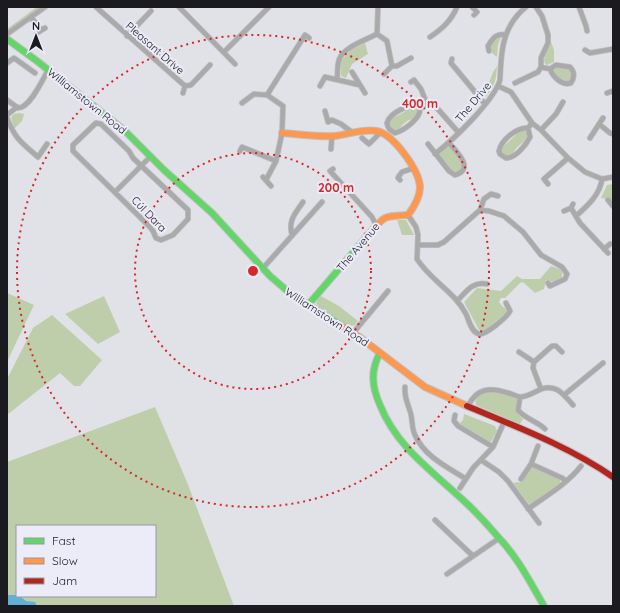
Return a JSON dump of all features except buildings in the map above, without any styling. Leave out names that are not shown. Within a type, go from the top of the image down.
[{"type":"street","points":[[7,34],[45,7]]},
{"type":"street","name":"Pleasant Drive","points":[[96,7],[185,86]]},
{"type":"street","points":[[179,7],[235,64]]},
{"type":"street","points":[[224,52],[269,7]]},
{"type":"street","points":[[377,34],[378,7]]},
{"type":"street","points":[[430,37],[443,28],[453,16],[457,7]]},
{"type":"street","points":[[472,7],[477,12],[474,15]]},
{"type":"street","name":"The Drive","points":[[435,154],[459,133],[492,96],[500,80],[501,53],[506,35],[514,21],[526,7]]},
{"type":"street","points":[[515,83],[538,72],[541,67],[542,58],[548,42],[548,35],[542,16],[536,7]]},
{"type":"street","points":[[579,7],[586,26],[586,31]]},
{"type":"street","points":[[127,36],[151,11]]},
{"type":"street","points":[[31,17],[41,30]]},
{"type":"street","points":[[377,34],[388,42],[392,66]]},
{"type":"street","points":[[337,79],[339,60],[343,54],[350,47],[377,34]]},
{"type":"street","points":[[487,48],[495,36],[498,34],[506,35]]},
{"type":"street","points":[[267,95],[305,35],[309,38]]},
{"type":"street","name":"Williamstown Road","points":[[7,39],[116,123],[164,170],[212,213],[283,288],[353,333],[422,385],[570,450],[613,477]]},
{"type":"street","points":[[586,50],[590,53],[613,49]]},
{"type":"street","points":[[7,63],[14,58],[34,73]]},
{"type":"street","points":[[384,74],[392,66],[397,66],[411,58]]},
{"type":"street","points":[[449,62],[485,104]]},
{"type":"street","points":[[183,93],[185,86],[190,85],[210,65]]},
{"type":"street","points":[[541,67],[550,69],[556,66],[570,67],[574,75],[571,84],[564,84],[555,78],[550,69]]},
{"type":"street","points":[[7,100],[17,107],[22,108],[25,106],[32,98],[48,70]]},
{"type":"street","points":[[352,72],[365,93]]},
{"type":"street","points":[[320,86],[325,77],[360,85]]},
{"type":"street","points":[[411,82],[414,80],[422,89],[427,104]]},
{"type":"street","points":[[498,86],[511,92],[532,123],[541,130],[555,146],[585,172],[602,179],[613,178]]},
{"type":"street","points":[[607,92],[613,91]]},
{"type":"street","points":[[242,103],[254,94],[267,95],[283,106],[282,133],[276,161],[265,179],[271,186]]},
{"type":"street","points":[[541,130],[556,114],[563,102]]},
{"type":"street","points":[[420,108],[420,114],[417,118],[400,131],[395,133],[388,127],[387,124],[390,117],[408,106],[416,106],[420,108],[427,104],[436,107],[459,133]]},
{"type":"street","points":[[7,115],[17,107]]},
{"type":"street","points":[[325,111],[328,122],[332,120],[341,124],[353,133]]},
{"type":"street","points":[[7,118],[11,130],[18,140],[38,156],[47,144]]},
{"type":"street","points":[[590,138],[603,118]]},
{"type":"street","name":"Cúl Dara","points":[[98,123],[101,124],[129,151],[133,158],[141,166],[188,210],[188,219],[169,237],[161,240],[156,238],[149,226],[75,154],[72,149],[73,145],[94,124],[98,123]]},
{"type":"street","points":[[528,128],[530,137],[528,142],[514,156],[506,158],[502,156],[499,150],[502,144],[517,130],[528,128],[532,123]]},
{"type":"street","points":[[599,124],[613,134]]},
{"type":"street","points":[[282,133],[332,136],[376,131],[385,135],[414,168],[419,181],[420,193],[415,206],[408,216],[416,227],[418,236],[417,258],[420,264],[436,282],[458,300],[466,312],[473,331],[477,334],[486,332],[508,315],[510,311],[506,303]]},
{"type":"street","points":[[362,138],[369,144],[380,133]]},
{"type":"street","points":[[331,149],[332,136]]},
{"type":"street","points":[[428,144],[452,174],[455,175],[460,173],[464,168],[463,160],[449,143]]},
{"type":"street","points":[[240,151],[242,146],[276,161]]},
{"type":"street","points":[[115,192],[151,156]]},
{"type":"street","points":[[548,184],[544,179],[568,158]]},
{"type":"street","points":[[333,168],[330,171],[372,217],[376,226]]},
{"type":"street","points":[[400,180],[398,178],[402,172],[414,168]]},
{"type":"street","points":[[576,216],[590,204],[601,186],[602,179]]},
{"type":"street","points":[[418,244],[438,245],[444,242],[480,210],[484,199],[491,194],[498,196]]},
{"type":"street","points":[[608,200],[613,206]]},
{"type":"street","points":[[292,235],[290,228],[291,222],[303,202]]},
{"type":"street","points":[[263,268],[322,202]]},
{"type":"street","points":[[564,211],[572,206],[580,223],[606,251],[610,244]]},
{"type":"street","points":[[480,210],[489,211],[504,216],[523,232],[541,255],[562,267],[567,274],[565,279],[550,286],[548,283]]},
{"type":"street","name":"The Avenue","points":[[308,305],[382,219],[389,216],[408,216]]},
{"type":"street","points":[[458,300],[474,284],[487,284]]},
{"type":"street","points":[[353,333],[388,291]]},
{"type":"street","points":[[541,389],[533,368],[534,362],[552,346],[556,346],[562,352]]},
{"type":"street","points":[[519,352],[534,362]]},
{"type":"street","points":[[380,353],[374,366],[372,377],[380,407],[388,425],[415,457],[470,507],[521,565],[544,606]]},
{"type":"street","points":[[564,395],[603,363]]},
{"type":"street","points":[[405,387],[404,395],[410,412],[413,429],[418,440],[426,452],[466,479]]},
{"type":"street","points":[[468,406],[471,400],[478,394],[488,389],[496,389],[520,397],[548,387],[554,388],[564,395],[573,405]]},
{"type":"street","points":[[520,397],[518,410],[522,416],[540,424],[545,429]]},
{"type":"street","points":[[455,415],[454,421],[458,426],[493,447]]},
{"type":"street","points":[[460,488],[473,468],[493,447],[504,422]]},
{"type":"street","points":[[521,479],[531,464],[538,446]]},
{"type":"street","points":[[481,460],[499,472],[508,481],[539,523]]},
{"type":"street","points":[[531,464],[566,481]]},
{"type":"street","points":[[528,509],[575,474],[581,466]]},
{"type":"street","points":[[435,520],[473,556]]},
{"type":"street","points":[[447,574],[498,539]]},
{"type":"green space","points":[[37,7],[41,7],[7,31],[7,29]]},
{"type":"green space","points":[[497,36],[501,37],[498,45],[497,57],[492,53],[490,45]]},
{"type":"green space","points":[[551,42],[554,50],[554,62],[547,65],[545,64],[544,60]]},
{"type":"green space","points":[[365,43],[368,54],[352,64],[346,78],[341,76],[341,61],[351,50]]},
{"type":"green space","points":[[497,66],[493,86],[486,97],[483,97],[479,92],[489,83]]},
{"type":"green space","points":[[557,67],[569,68],[572,72],[571,78],[568,82],[556,76],[553,70]]},
{"type":"green space","points":[[417,108],[418,112],[413,119],[406,122],[400,128],[395,130],[392,129],[389,123],[392,117],[395,117],[407,109]]},
{"type":"green space","points":[[14,114],[24,114],[22,121],[14,129],[11,117]]},
{"type":"green space","points":[[524,130],[528,134],[527,137],[516,148],[513,154],[508,157],[503,154],[501,150],[505,144],[516,135],[516,133]]},
{"type":"green space","points":[[447,147],[450,147],[460,160],[462,167],[459,172],[451,171],[439,157],[439,154]]},
{"type":"green space","points":[[613,184],[613,201],[601,198],[607,185]]},
{"type":"green space","points":[[397,220],[406,220],[414,235],[402,235]]},
{"type":"green space","points":[[551,266],[560,269],[562,277],[554,282],[546,280],[544,289],[535,293],[523,282],[520,283],[505,298],[501,298],[499,302],[507,310],[506,313],[485,330],[479,330],[464,302],[477,288],[501,291],[517,276],[522,279],[540,279]]},
{"type":"green space","points":[[7,293],[34,305],[7,362]]},
{"type":"green space","points":[[319,295],[339,306],[358,321],[355,325],[348,327],[321,310],[316,303]]},
{"type":"green space","points":[[104,296],[120,332],[98,344],[65,314]]},
{"type":"green space","points":[[52,315],[102,360],[80,386],[74,386],[60,373],[7,415],[7,379],[33,328]]},
{"type":"green space","points":[[497,391],[517,398],[517,410],[523,419],[520,424],[476,405],[477,398],[482,394]]},
{"type":"green space","points":[[155,407],[187,482],[234,606],[7,606],[7,462]]},
{"type":"green space","points":[[464,414],[495,426],[497,431],[491,442],[478,437],[456,422],[458,421],[460,423],[463,420]]},
{"type":"green space","points":[[532,467],[560,479],[560,483],[532,504],[529,504],[513,483],[520,483]]},
{"type":"water","points":[[7,595],[16,595],[16,597],[21,597],[26,601],[35,602],[37,606],[7,606]]},
{"type":"traffic: fast","points":[[7,39],[125,131],[164,170],[212,213],[270,276],[291,294],[344,327]]},
{"type":"traffic: fast","points":[[308,305],[369,234]]},
{"type":"traffic: fast","points":[[380,353],[373,373],[375,392],[387,420],[395,433],[427,468],[473,509],[506,546],[523,570],[544,606]]},
{"type":"traffic: slow","points":[[282,133],[328,136],[372,130],[384,134],[398,146],[410,163],[419,180],[420,191],[418,199],[408,215],[389,216],[378,223],[369,234]]},
{"type":"traffic: slow","points":[[344,327],[425,387],[467,406]]},
{"type":"traffic: jam","points":[[467,406],[560,446],[613,477]]}]
